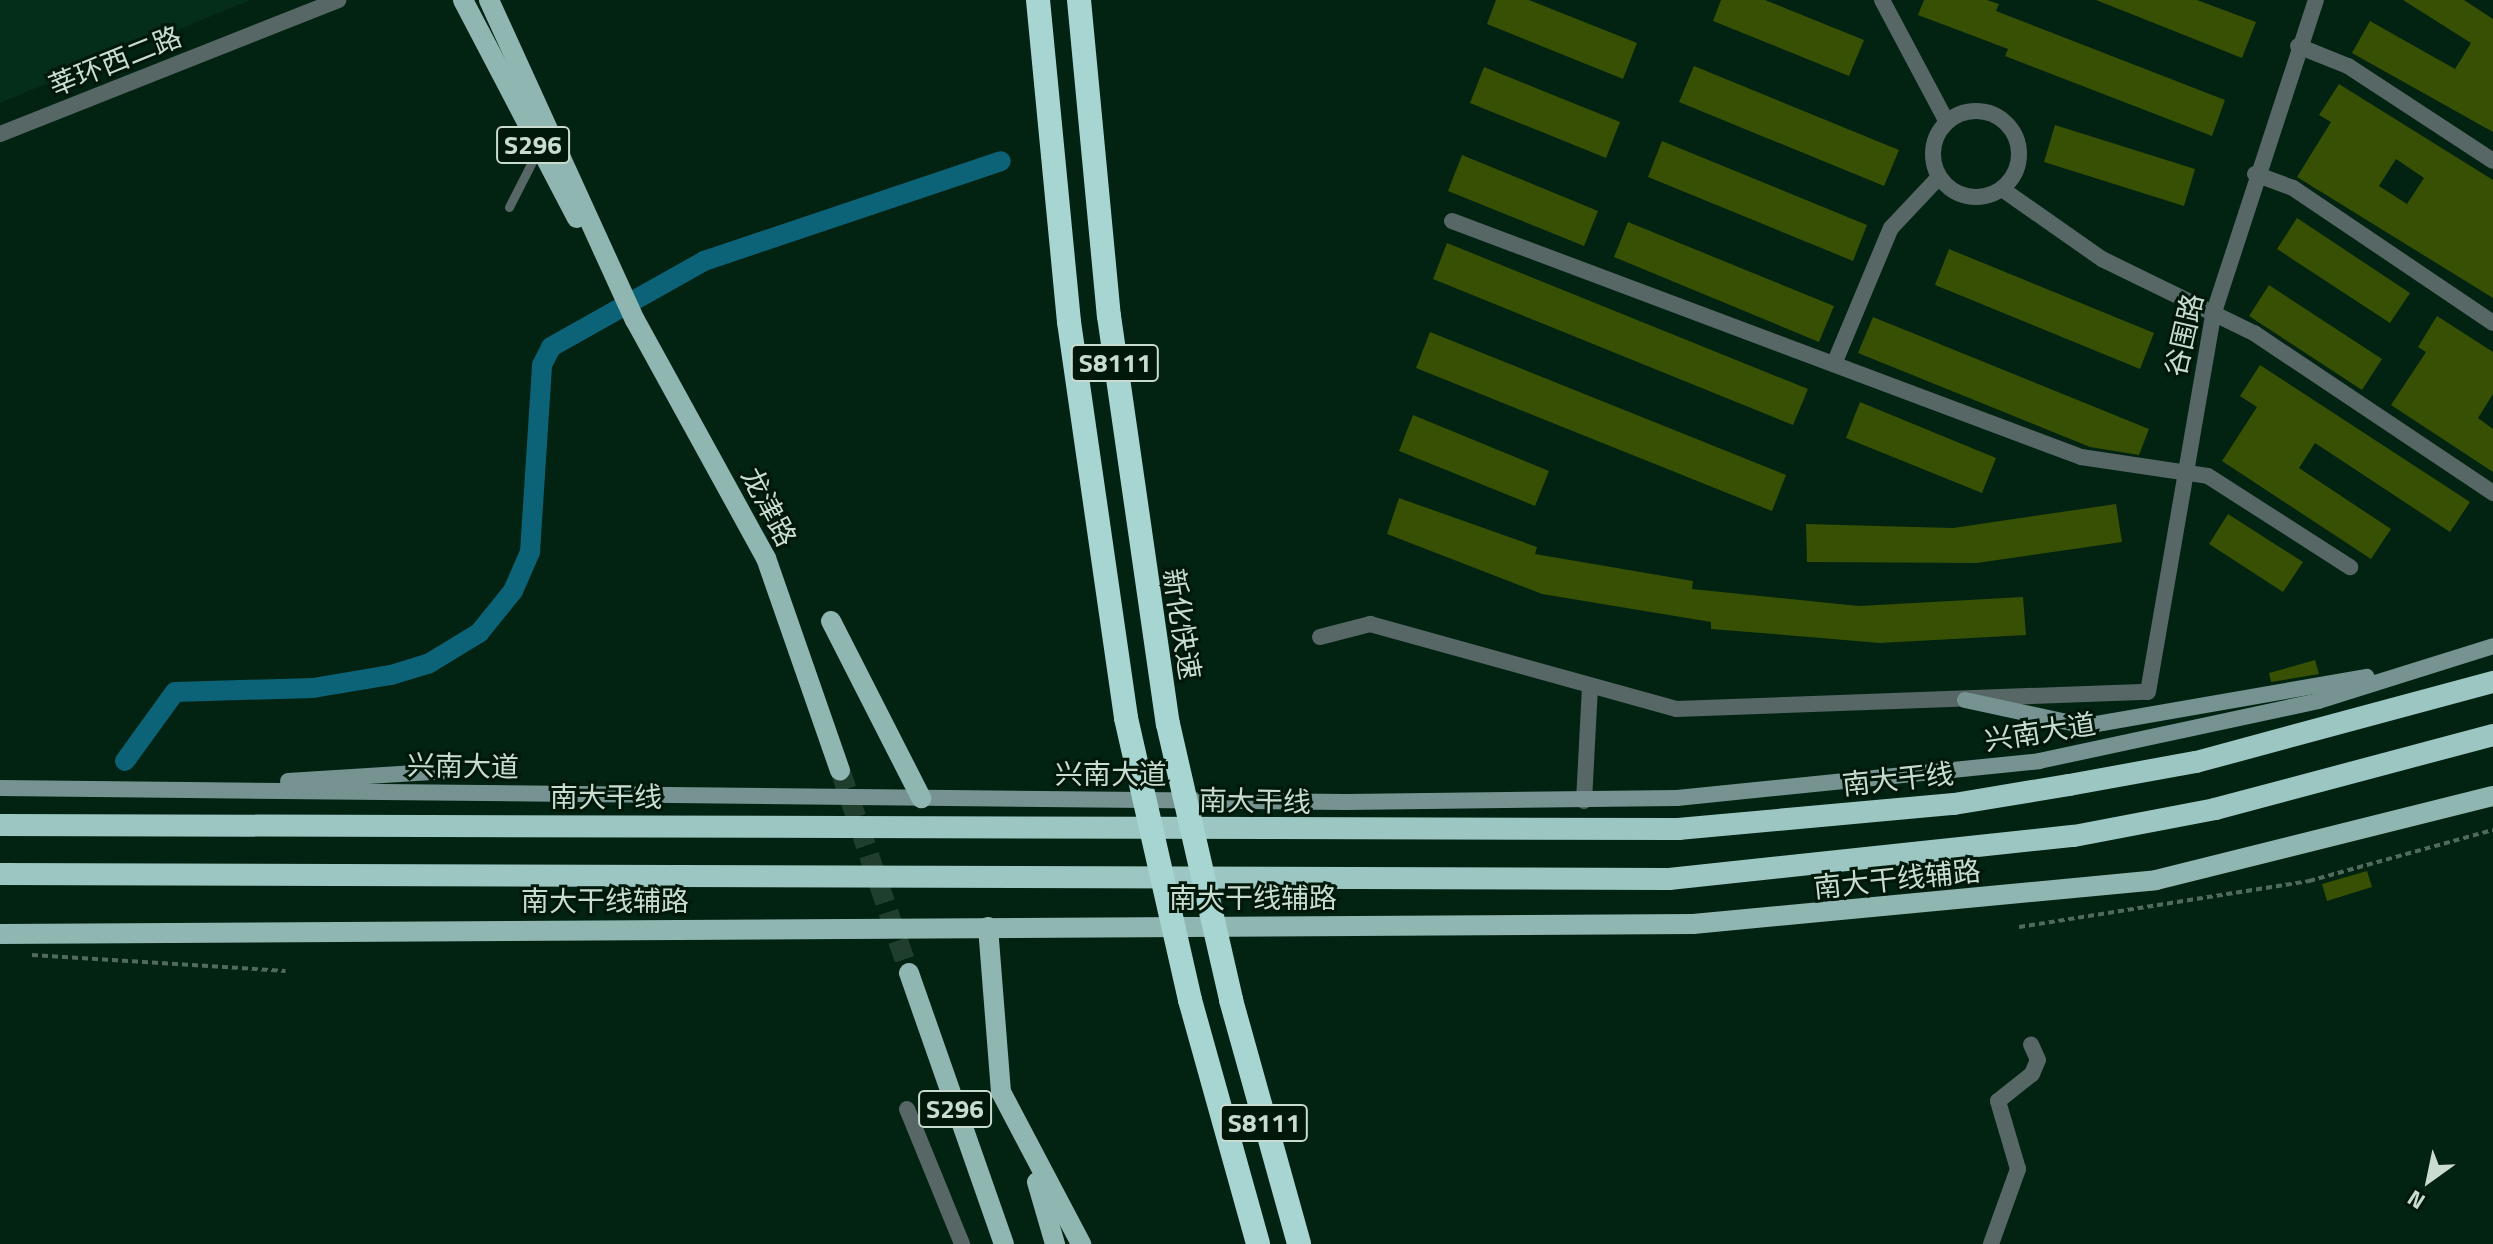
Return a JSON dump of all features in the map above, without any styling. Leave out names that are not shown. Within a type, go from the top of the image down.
[{"type":"highway","name":"S8111","points":[[1038,0],[1069,322],[1126,718],[1190,1000],[1258,1244]]},
{"type":"highway","name":"新化快速","points":[[1079,0],[1109,316],[1168,724],[1231,1000],[1299,1244]]},
{"type":"highway","name":"南大干线","points":[[0,825],[1678,829],[1954,804],[2069,785],[2196,762],[2493,682]]},
{"type":"highway","points":[[0,874],[1669,879],[2074,836],[2215,809],[2493,735]]},
{"type":"main road","name":"龙津路","points":[[463,0],[537,152],[617,283]]},
{"type":"main road","name":"龙津路","points":[[489,0],[635,320],[766,558],[840,770]]},
{"type":"main road","points":[[831,621],[921,798]]},
{"type":"main road","name":"兴南大道","points":[[0,788],[921,798],[1584,801],[1806,788],[2039,761],[2318,701],[2493,646]]},
{"type":"main road","points":[[1965,700],[2085,726],[2252,703],[2474,653]]},
{"type":"main road","points":[[142,789],[448,771]]},
{"type":"main road","name":"南大干线辅路","points":[[0,934],[988,927],[1562,927],[1777,919],[2156,880],[2493,796]]},
{"type":"main road","points":[[988,927],[996,1069],[1029,1155],[1055,1244]]},
{"type":"main road","name":"S296","points":[[909,973],[1004,1244]]},
{"type":"main road","points":[[1029,1155],[1081,1244]]},
{"type":"street","name":"莘环西二路","points":[[0,134],[338,0]]},
{"type":"street","points":[[1882,0],[1947,122]]},
{"type":"street","name":"谷围路","points":[[1965,700],[2148,692],[2182,471],[2213,315],[2255,174],[2316,0]]},
{"type":"street","points":[[2298,46],[2348,66],[2493,161]]},
{"type":"street","points":[[1972,111],[2009,125],[2018,165],[2002,189],[1974,197],[1939,177],[1934,146],[1947,122],[1972,111]]},
{"type":"street","points":[[2255,174],[2293,188],[2493,323]]},
{"type":"street","points":[[1834,364],[1891,228],[1939,177]]},
{"type":"street","points":[[2002,189],[2102,259],[2254,333],[2493,493]]},
{"type":"street","points":[[1452,221],[2081,457],[2182,471],[2226,483],[2350,567]]},
{"type":"street","points":[[1320,637],[1370,624],[1676,709],[1720,711],[1965,700]]},
{"type":"street","points":[[1584,801],[1590,687]]},
{"type":"street","points":[[1991,1244],[2018,1169],[1998,1101],[2032,1074],[2038,1060],[2031,1044]]},
{"type":"street","points":[[907,1109],[962,1244]]},
{"type":"lane","points":[[509,207],[537,152]]},
{"type":"path","points":[[2019,927],[2262,882],[2309,881],[2493,830]]},
{"type":"path","points":[[15,955],[285,971]]},
{"type":"shaded area","points":[[0,0],[251,0],[0,103]]},
{"type":"building","points":[[1496,0],[1529,0],[1637,43],[1623,79],[1487,24]]},
{"type":"building","points":[[1721,0],[1765,0],[1864,40],[1849,76],[1713,21]]},
{"type":"building","points":[[1924,0],[1987,0],[1999,4],[1996,11],[2225,100],[2212,136],[2005,56],[2008,49],[1918,15]]},
{"type":"building","points":[[2096,0],[2197,0],[2256,22],[2242,58]]},
{"type":"building","points":[[2403,0],[2464,0],[2493,19],[2493,132],[2352,53],[2370,21],[2455,69],[2471,43]]},
{"type":"building","points":[[1694,66],[1899,150],[1884,186],[1679,102]]},
{"type":"building","points":[[1484,67],[1620,122],[1606,158],[1470,103]]},
{"type":"building","points":[[2339,84],[2493,180],[2493,298],[2297,177],[2331,122],[2319,115]],"holes":[[[2396,159],[2424,178],[2407,204],[2379,186]]]},
{"type":"building","points":[[2055,125],[2195,169],[2184,206],[2044,162]]},
{"type":"building","points":[[1662,141],[1867,225],[1853,261],[1648,177]]},
{"type":"building","points":[[1462,155],[1598,211],[1584,246],[1448,191]]},
{"type":"building","points":[[2297,218],[2410,293],[2390,323],[2277,249]]},
{"type":"building","points":[[1628,222],[1834,306],[1819,342],[1614,257]]},
{"type":"building","points":[[1447,243],[1808,389],[1793,425],[1433,279]]},
{"type":"building","points":[[1949,249],[2154,333],[2140,369],[1935,285]]},
{"type":"building","points":[[2269,285],[2382,359],[2362,390],[2249,316]]},
{"type":"building","points":[[2437,316],[2493,352],[2493,394],[2478,418],[2493,429],[2493,472],[2391,405],[2426,352],[2418,347]]},
{"type":"building","points":[[1873,317],[2149,429],[2139,455],[2090,447],[1858,353]]},
{"type":"building","points":[[1430,332],[1786,475],[1772,511],[1416,368]]},
{"type":"building","points":[[2260,365],[2470,502],[2450,532],[2315,443],[2299,468],[2391,529],[2371,559],[2222,461],[2257,407],[2240,396]]},
{"type":"building","points":[[1860,402],[1996,458],[1982,493],[1846,438]]},
{"type":"building","points":[[1413,415],[1549,471],[1535,506],[1399,451]]},
{"type":"building","points":[[1399,498],[1537,547],[1535,554],[1693,581],[1692,589],[1859,606],[2023,597],[2026,635],[1880,643],[1711,629],[1711,622],[1542,594],[1387,534]]},
{"type":"building","points":[[2116,504],[2122,542],[1977,563],[1807,562],[1806,524],[1953,528]]},
{"type":"building","points":[[2228,514],[2303,562],[2283,592],[2209,544]]},
{"type":"building","points":[[2315,660],[2319,674],[2271,682],[2269,673]]},
{"type":"building","points":[[2367,871],[2372,887],[2327,901],[2322,884]]},
{"type":"waterway","points":[[125,761],[175,692],[313,688],[391,675],[428,664],[479,633],[513,591],[530,552],[542,365],[551,347],[704,261],[1001,161]]},
{"type":"tunnel","points":[[840,770],[909,973]]}]
